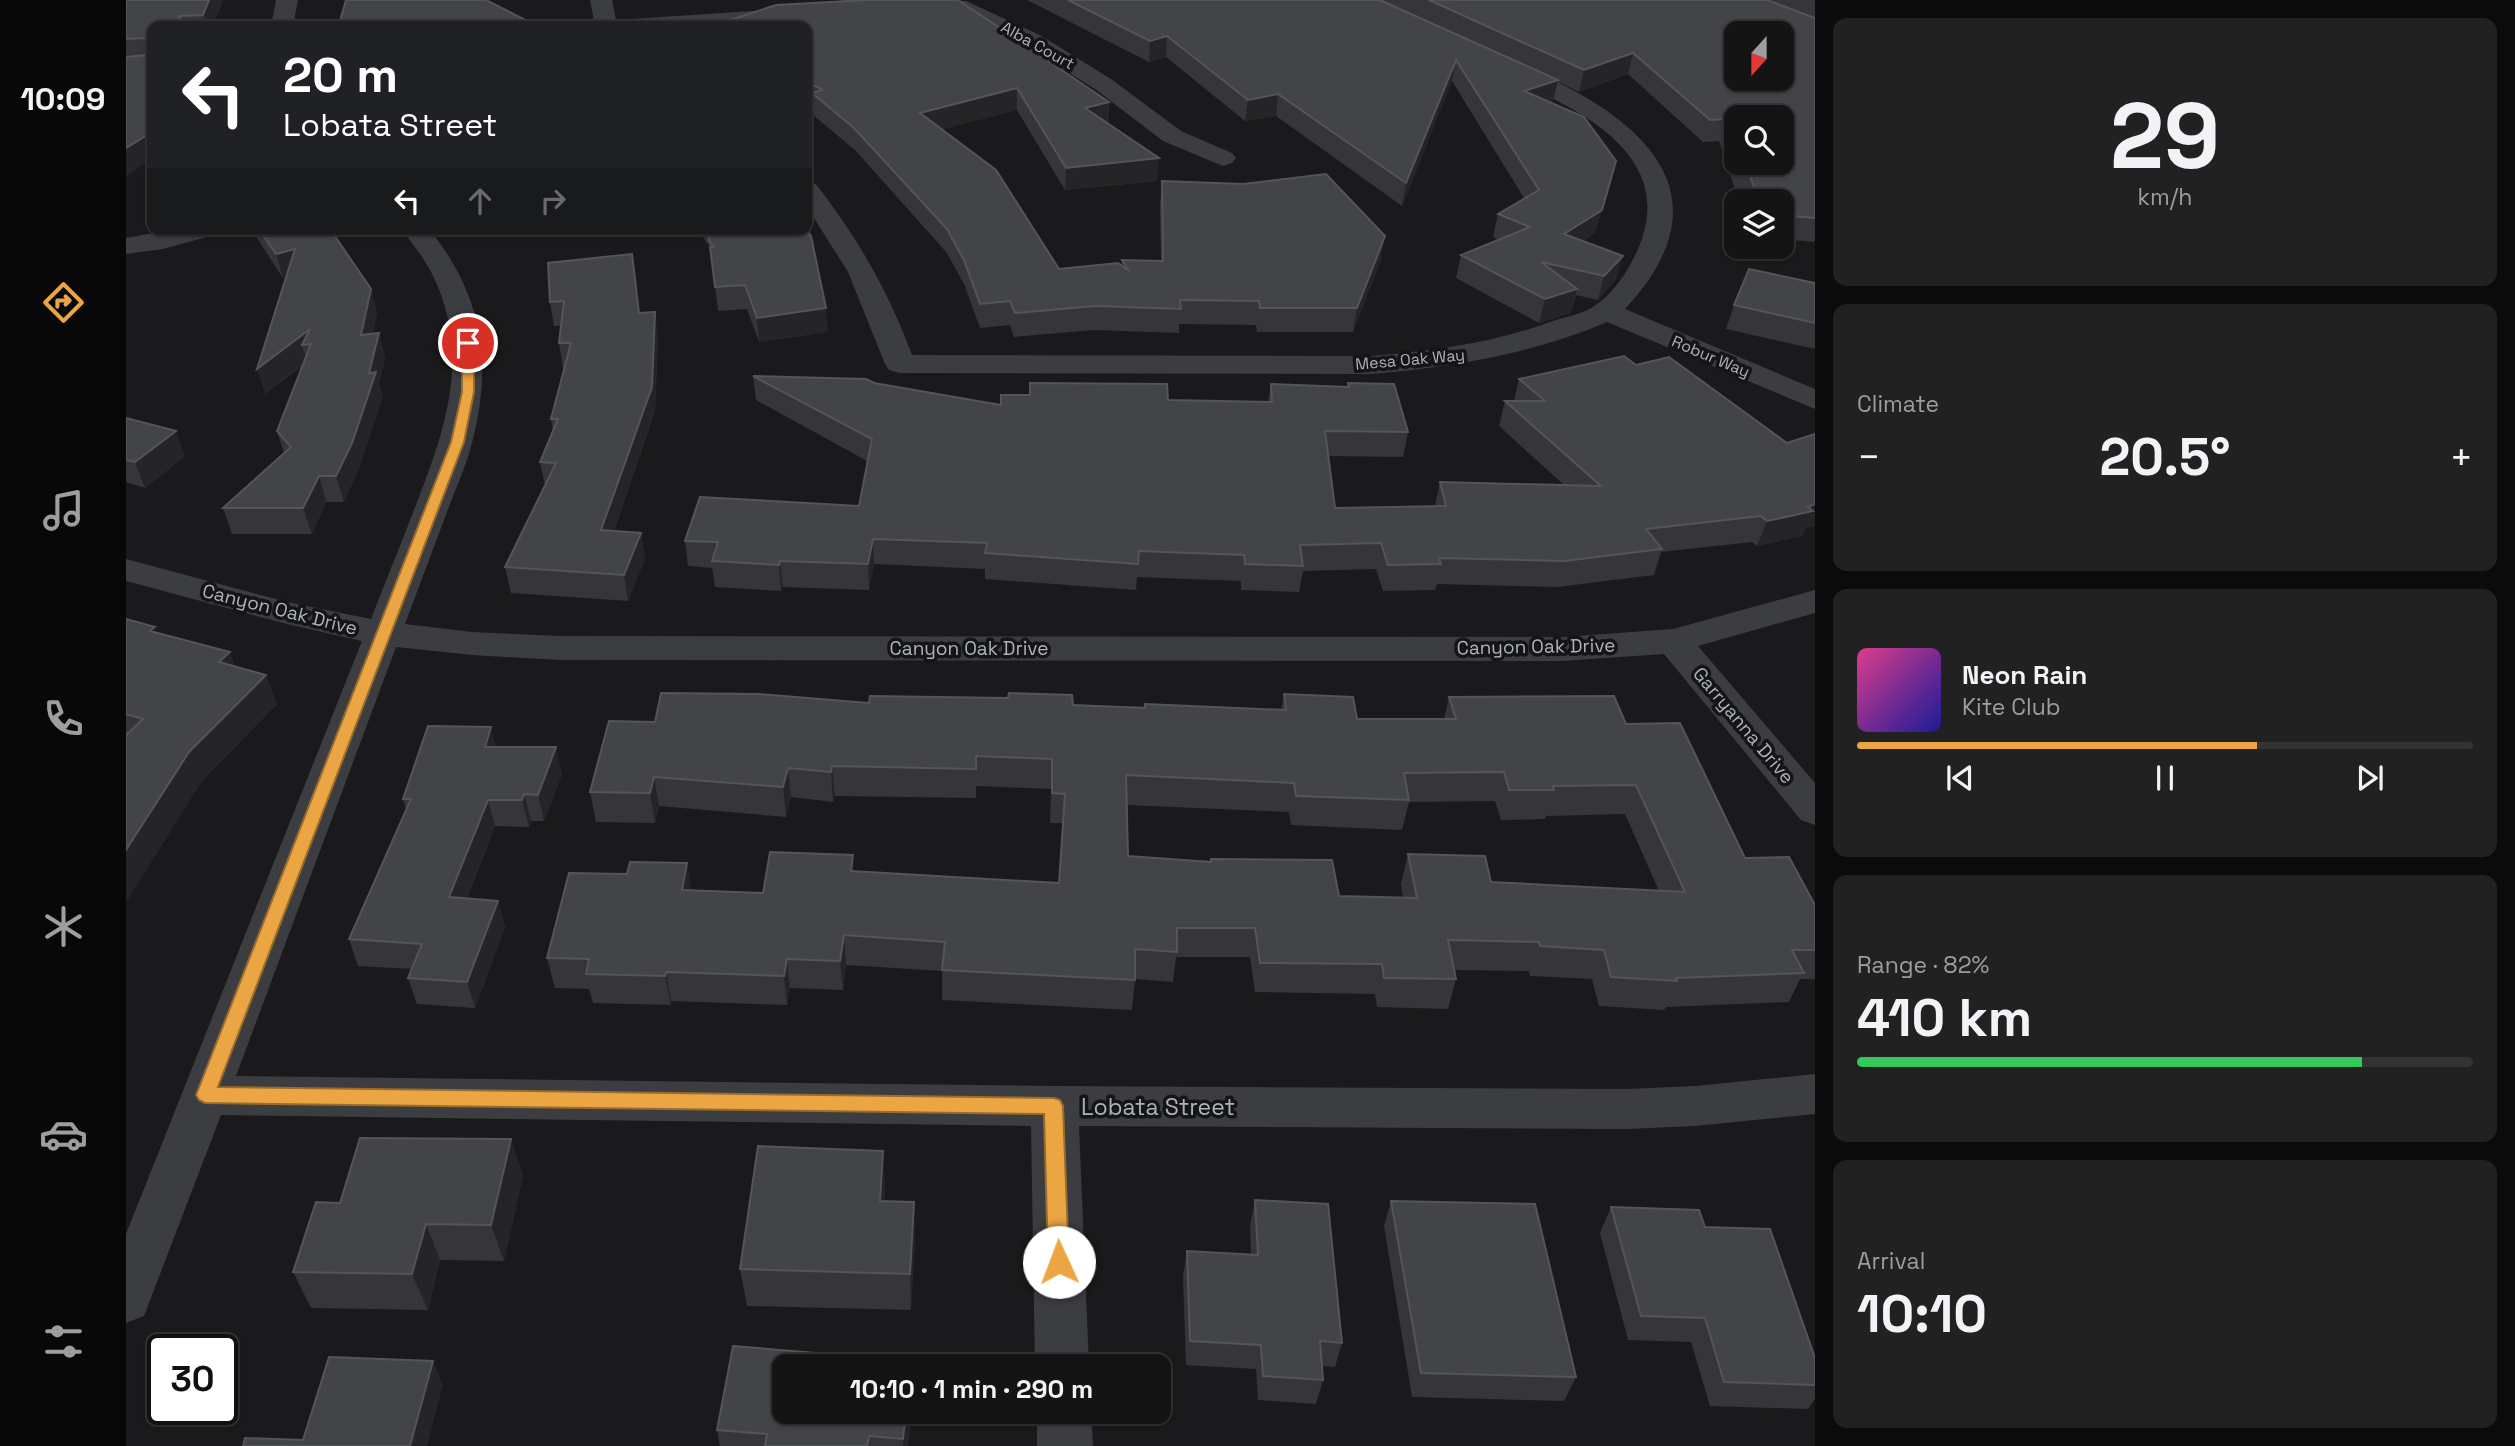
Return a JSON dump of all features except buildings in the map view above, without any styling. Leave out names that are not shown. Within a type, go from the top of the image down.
[{"type":"street","points":[[283,21],[288,0]]},
{"type":"street","points":[[601,0],[605,21]]},
{"type":"street","name":"Alba Court","points":[[904,9],[958,6],[993,21],[1069,61],[1172,136],[1223,158]]},
{"type":"street","points":[[706,21],[810,15]]},
{"type":"street","name":"Mesa Oak Way","points":[[812,196],[836,227],[862,268],[883,314],[900,364],[1371,365],[1484,352],[1533,339],[1606,311],[1635,278],[1651,250],[1662,220],[1661,188],[1652,167],[1636,146],[1590,109],[1484,58]]},
{"type":"street","points":[[126,247],[184,235]]},
{"type":"street","points":[[126,1299],[457,442],[468,392],[468,343],[456,294],[437,257],[420,235]]},
{"type":"street","name":"Robur Way","points":[[1606,311],[1815,400]]},
{"type":"street","name":"Canyon Oak Drive","points":[[126,570],[290,614],[384,633],[495,645],[559,648],[1563,649],[1674,641],[1815,601]]},
{"type":"street","name":"Garryanna Drive","points":[[1674,641],[1815,810]]},
{"type":"street","name":"Lobata Street","points":[[205,1095],[1054,1106],[1627,1109],[1723,1104],[1815,1094]]},
{"type":"street","points":[[1054,1106],[1062,1354]]},
{"type":"street","points":[[1064,1424],[1065,1446]]},
{"type":"route","points":[[468,343],[470,369],[464,418],[444,480],[205,1095],[1054,1106],[1059,1262]]}]
